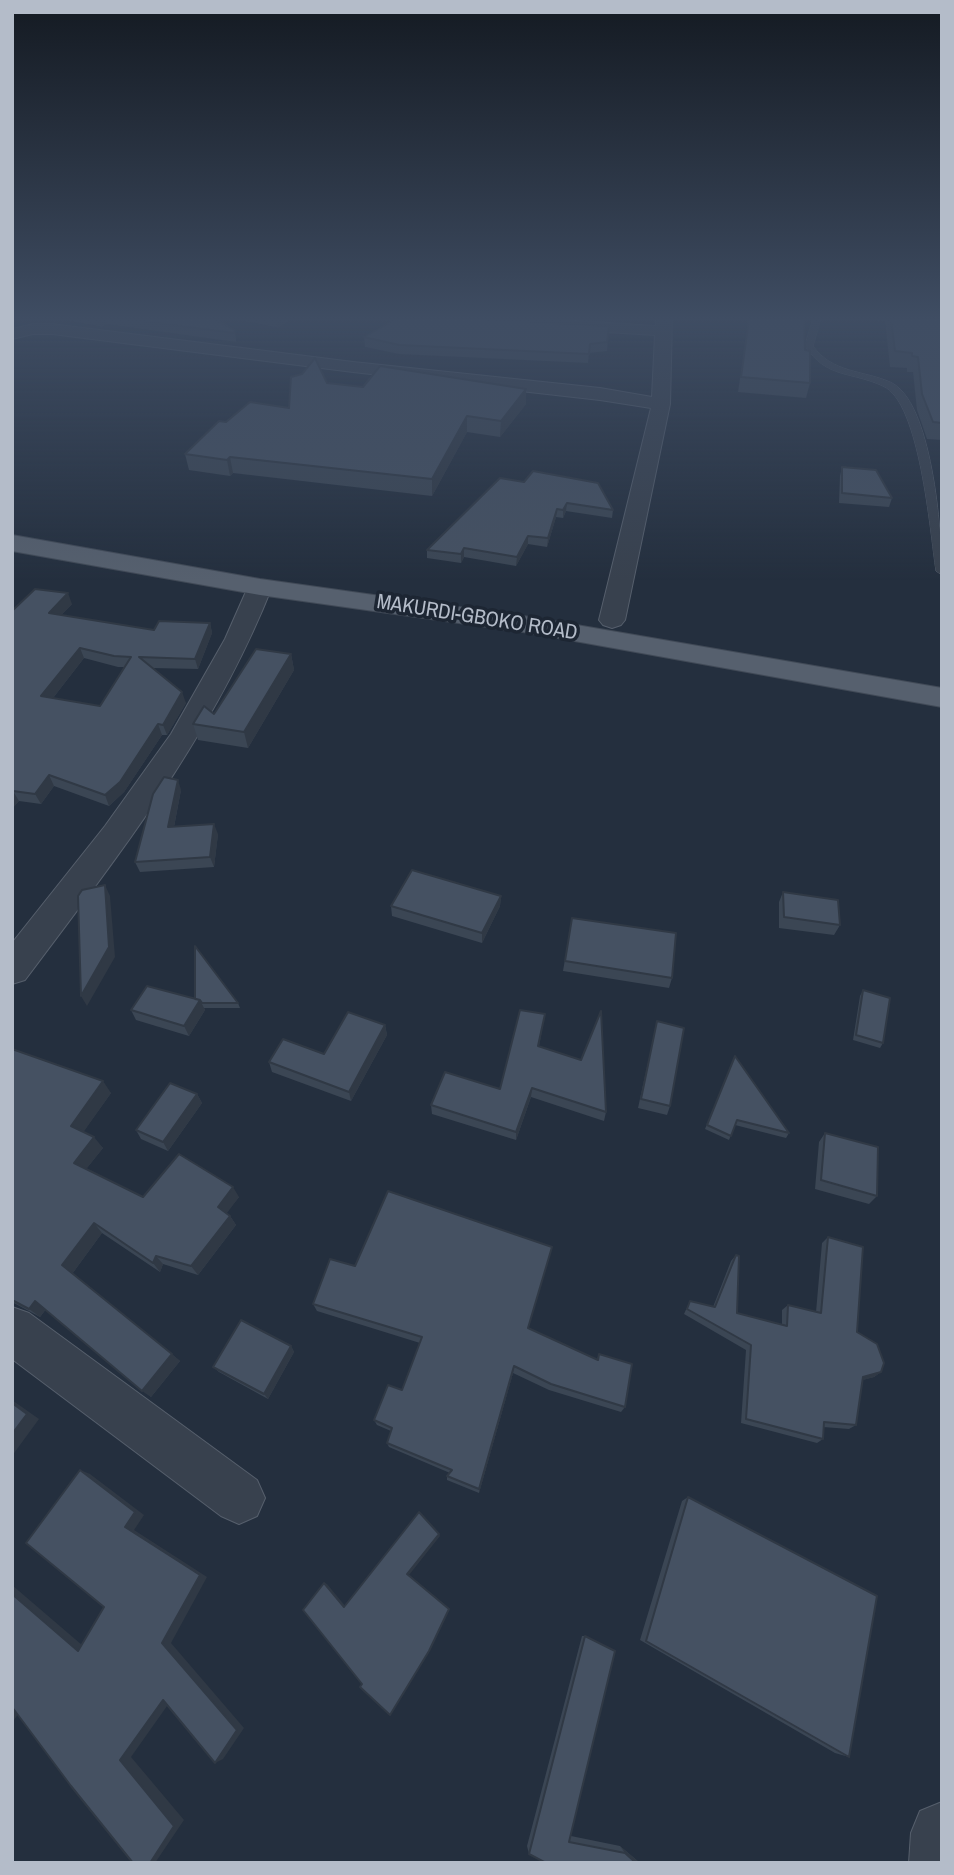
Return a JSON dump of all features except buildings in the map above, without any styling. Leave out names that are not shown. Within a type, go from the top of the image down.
[{"type":"main road","points":[[12,521],[942,674]]},
{"type":"main road","name":"MAKURDI-GBOKO ROAD","points":[[12,543],[260,587],[530,625],[942,698]]},
{"type":"street","points":[[612,620],[660,406]]},
{"type":"street","points":[[12,970],[149,786],[212,691],[247,624],[260,587]]},
{"type":"street","points":[[12,1330],[239,1499]]},
{"type":"street","points":[[941,1863],[942,1833]]},
{"type":"lane","points":[[910,406],[924,466],[942,571]]}]
